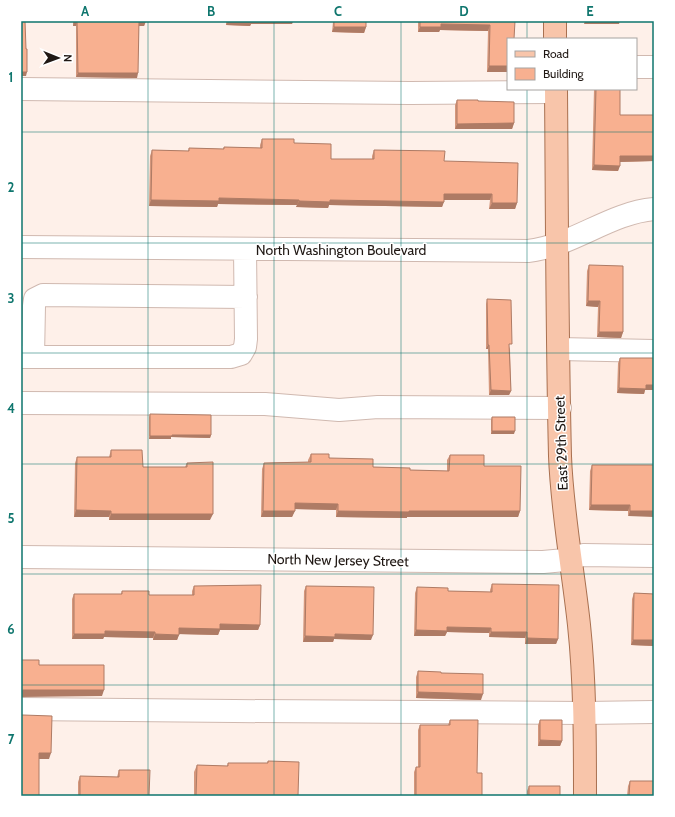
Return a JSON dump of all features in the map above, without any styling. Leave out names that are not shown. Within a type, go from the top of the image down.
[{"type":"main road","points":[[555,21],[555,38]]},
{"type":"main road","name":"East 29th Street","points":[[556,91],[560,456],[582,665],[585,713],[585,796]]},
{"type":"street","points":[[637,67],[654,67]]},
{"type":"street","points":[[21,89],[410,93],[556,91]]},
{"type":"street","name":"North Washington Boulevard","points":[[21,247],[522,252],[542,250],[624,216],[654,209]]},
{"type":"street","points":[[245,249],[246,298],[245,346],[241,354],[231,357],[27,357],[35,299],[43,295],[246,298]]},
{"type":"street","points":[[559,349],[654,351]]},
{"type":"street","points":[[21,403],[265,404],[340,410],[378,408],[560,408]]},
{"type":"street","name":"North New Jersey Street","points":[[21,557],[543,562],[592,555],[654,556]]},
{"type":"street","points":[[21,709],[585,713],[654,712]]},
{"type":"building","points":[[21,21],[25,21],[27,72],[21,72]]},
{"type":"building","points":[[77,21],[139,21],[138,73],[78,73]]},
{"type":"building","points":[[334,21],[366,21],[366,27],[334,27]]},
{"type":"building","points":[[420,21],[515,21],[514,38],[507,38],[507,66],[489,66],[490,25],[441,24],[441,27],[420,27]]},
{"type":"building","points":[[596,90],[620,90],[620,115],[654,115],[654,156],[620,156],[620,166],[594,165]]},
{"type":"building","points":[[457,100],[514,102],[514,123],[457,124]]},
{"type":"building","points":[[262,139],[294,139],[294,143],[331,144],[331,159],[374,159],[374,150],[445,151],[444,161],[518,163],[517,203],[492,203],[492,194],[444,194],[444,202],[330,200],[330,202],[219,198],[219,201],[151,200],[152,150],[189,151],[189,148],[224,149],[224,147],[262,148]]},
{"type":"building","points":[[589,265],[623,266],[623,332],[599,332],[600,301],[588,301]]},
{"type":"building","points":[[487,299],[511,300],[512,344],[509,344],[511,391],[491,390]]},
{"type":"building","points":[[620,358],[654,358],[654,385],[646,385],[646,389],[619,388]]},
{"type":"building","points":[[150,414],[211,415],[211,435],[150,436]]},
{"type":"building","points":[[492,417],[515,417],[515,431],[492,431]]},
{"type":"building","points":[[111,450],[142,450],[143,467],[187,467],[187,463],[213,462],[213,514],[111,514],[111,511],[76,510],[77,457],[111,457]]},
{"type":"building","points":[[311,454],[329,454],[329,458],[373,459],[373,467],[449,471],[450,455],[484,455],[484,466],[521,466],[520,511],[338,511],[338,504],[295,503],[295,511],[263,511],[264,463],[311,462]]},
{"type":"building","points":[[592,465],[654,465],[654,511],[630,511],[630,505],[591,505]]},
{"type":"building","points":[[492,584],[559,585],[558,639],[527,638],[527,632],[491,632],[491,628],[447,627],[447,631],[416,630],[417,587],[448,588],[448,591],[492,592]]},
{"type":"building","points":[[261,585],[260,625],[220,624],[220,629],[179,628],[179,635],[155,634],[155,632],[105,631],[105,634],[74,634],[74,594],[122,594],[122,591],[149,591],[149,595],[194,595],[194,586]]},
{"type":"building","points":[[306,586],[374,587],[373,635],[335,634],[335,637],[305,636]]},
{"type":"building","points":[[634,593],[654,594],[654,640],[633,640]]},
{"type":"building","points":[[21,660],[39,660],[39,665],[104,665],[104,690],[21,691]]},
{"type":"building","points":[[418,671],[483,674],[483,694],[418,692]]},
{"type":"building","points":[[21,715],[52,716],[51,753],[39,753],[39,796],[21,796]]},
{"type":"building","points":[[450,720],[478,720],[477,773],[482,773],[482,796],[416,796],[416,767],[420,767],[420,725],[450,725]]},
{"type":"building","points":[[540,720],[562,720],[562,741],[540,740]]},
{"type":"building","points":[[268,761],[299,762],[298,796],[196,796],[197,765],[228,766],[228,763],[268,763]]},
{"type":"building","points":[[119,770],[150,770],[149,796],[80,796],[80,776],[119,777]]},
{"type":"building","points":[[630,781],[654,781],[654,796],[629,796]]},
{"type":"building","points":[[529,786],[560,786],[560,796],[529,796]]}]
